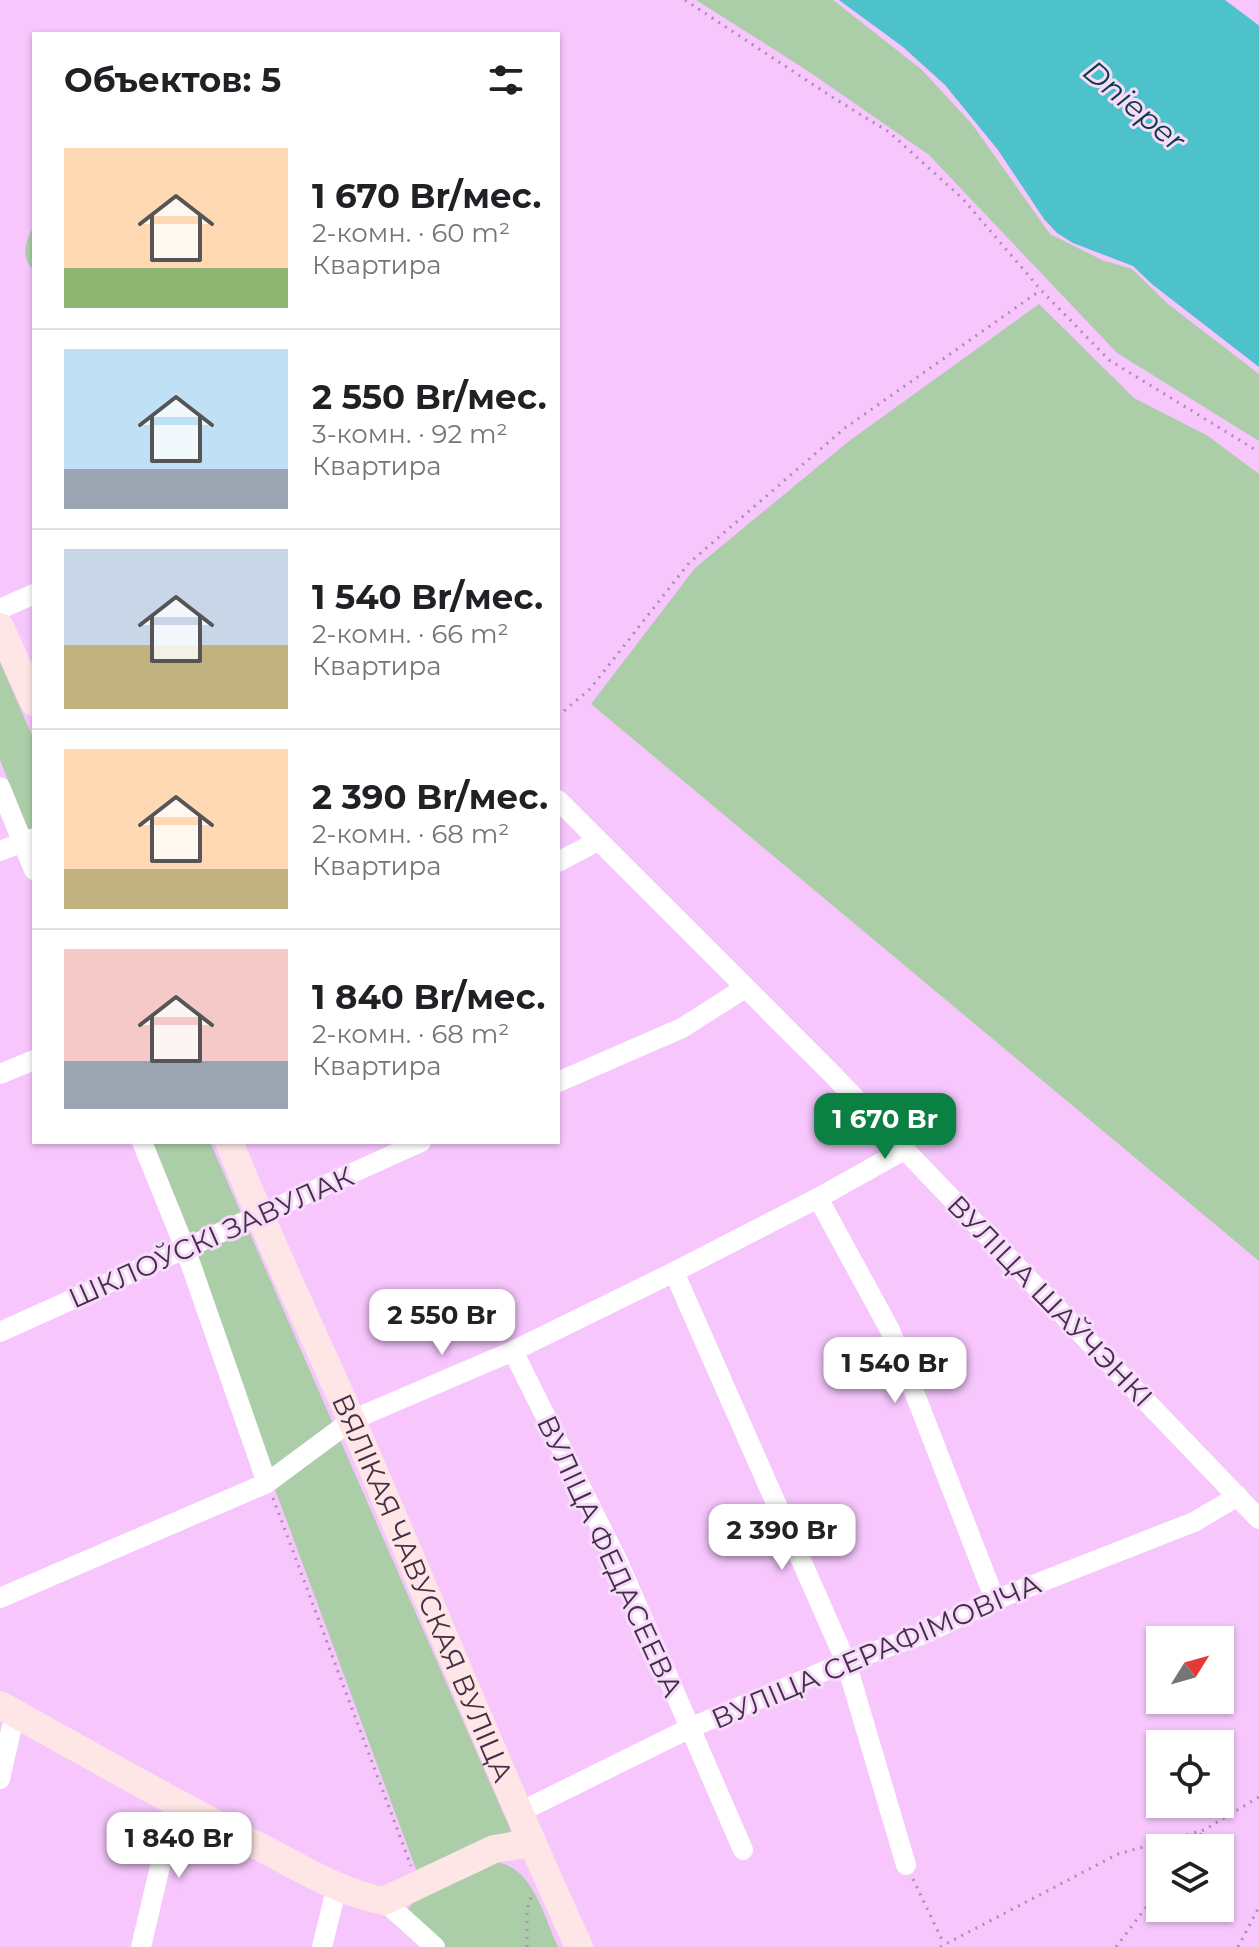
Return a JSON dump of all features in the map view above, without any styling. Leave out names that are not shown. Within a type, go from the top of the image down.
[{"type":"main road","points":[[0,627],[32,698]]},
{"type":"main road","name":"ВЯЛІКАЯ ЧАВУСКАЯ ВУЛІЦА","points":[[230,1144],[259,1216],[352,1420],[518,1813],[579,1947]]},
{"type":"main road","points":[[7,1709],[175,1803],[337,1886],[384,1901],[494,1849],[536,1853]]},
{"type":"street","points":[[0,609],[32,595]]},
{"type":"street","points":[[0,787],[28,840],[32,860]]},
{"type":"street","name":"ВУЛІЦА ШАЎЧЭНКІ","points":[[560,802],[904,1150],[1259,1519]]},
{"type":"street","points":[[0,851],[28,840]]},
{"type":"street","points":[[560,861],[598,841]]},
{"type":"street","points":[[560,1081],[682,1028],[745,988]]},
{"type":"street","points":[[0,1074],[32,1061]]},
{"type":"street","points":[[143,1144],[185,1248],[267,1483]]},
{"type":"street","name":"ШКЛОЎСКІ ЗАВУЛАК","points":[[0,1332],[417,1144]]},
{"type":"street","points":[[0,1598],[267,1483],[352,1420],[513,1351],[818,1198],[904,1150]]},
{"type":"street","points":[[818,1198],[890,1330],[995,1600]]},
{"type":"street","points":[[674,1272],[846,1662],[906,1865]]},
{"type":"street","name":"ВУЛІЦА ФЕДАСЕЕВА","points":[[513,1351],[619,1564],[743,1850]]},
{"type":"street","name":"ВУЛІЦА СЕРАФІМОВІЧА","points":[[518,1813],[690,1728],[846,1662],[926,1633],[995,1600],[1194,1522],[1238,1496]]},
{"type":"street","points":[[0,1779],[7,1709]]},
{"type":"street","points":[[141,1947],[175,1803]]},
{"type":"street","points":[[322,1947],[337,1886]]},
{"type":"street","points":[[384,1901],[435,1947]]},
{"type":"path","points":[[685,0],[889,132],[962,198],[1041,290],[1109,360],[1259,452]]},
{"type":"path","points":[[560,714],[590,689],[689,563],[845,428],[1041,290]]},
{"type":"path","points":[[267,1483],[418,1886]]},
{"type":"path","points":[[906,1865],[942,1946],[1118,1854],[1204,1830],[1259,1797]]},
{"type":"path","points":[[1201,1834],[1204,1830]]},
{"type":"path","points":[[527,1947],[527,1910],[536,1853]]},
{"type":"path","points":[[1116,1947],[1146,1907]]},
{"type":"path","points":[[1238,1947],[1259,1907]]},
{"type":"shaded area","points":[[696,0],[833,0],[921,69],[972,124],[1050,234],[1102,260],[1132,269],[1168,304],[1259,374],[1259,441],[1117,353],[929,155],[808,71]]},
{"type":"shaded area","points":[[32,230],[32,268],[25,255]]},
{"type":"shaded area","points":[[1039,304],[1134,398],[1208,436],[1259,474],[1259,1261],[591,704],[695,568],[849,441]]},
{"type":"shaded area","points":[[0,662],[32,735],[32,839],[0,760]]},
{"type":"shaded area","points":[[147,1144],[211,1144],[511,1831],[419,1877]]},
{"type":"shaded area","points":[[496,1862],[509,1866],[528,1883],[558,1947],[441,1947],[408,1909],[419,1896]]},
{"type":"water","name":"Dnieper","points":[[839,0],[1225,0],[1257,24],[1259,367],[1133,266],[1073,243],[1057,233],[1044,219],[998,150],[945,85],[903,47]]}]
